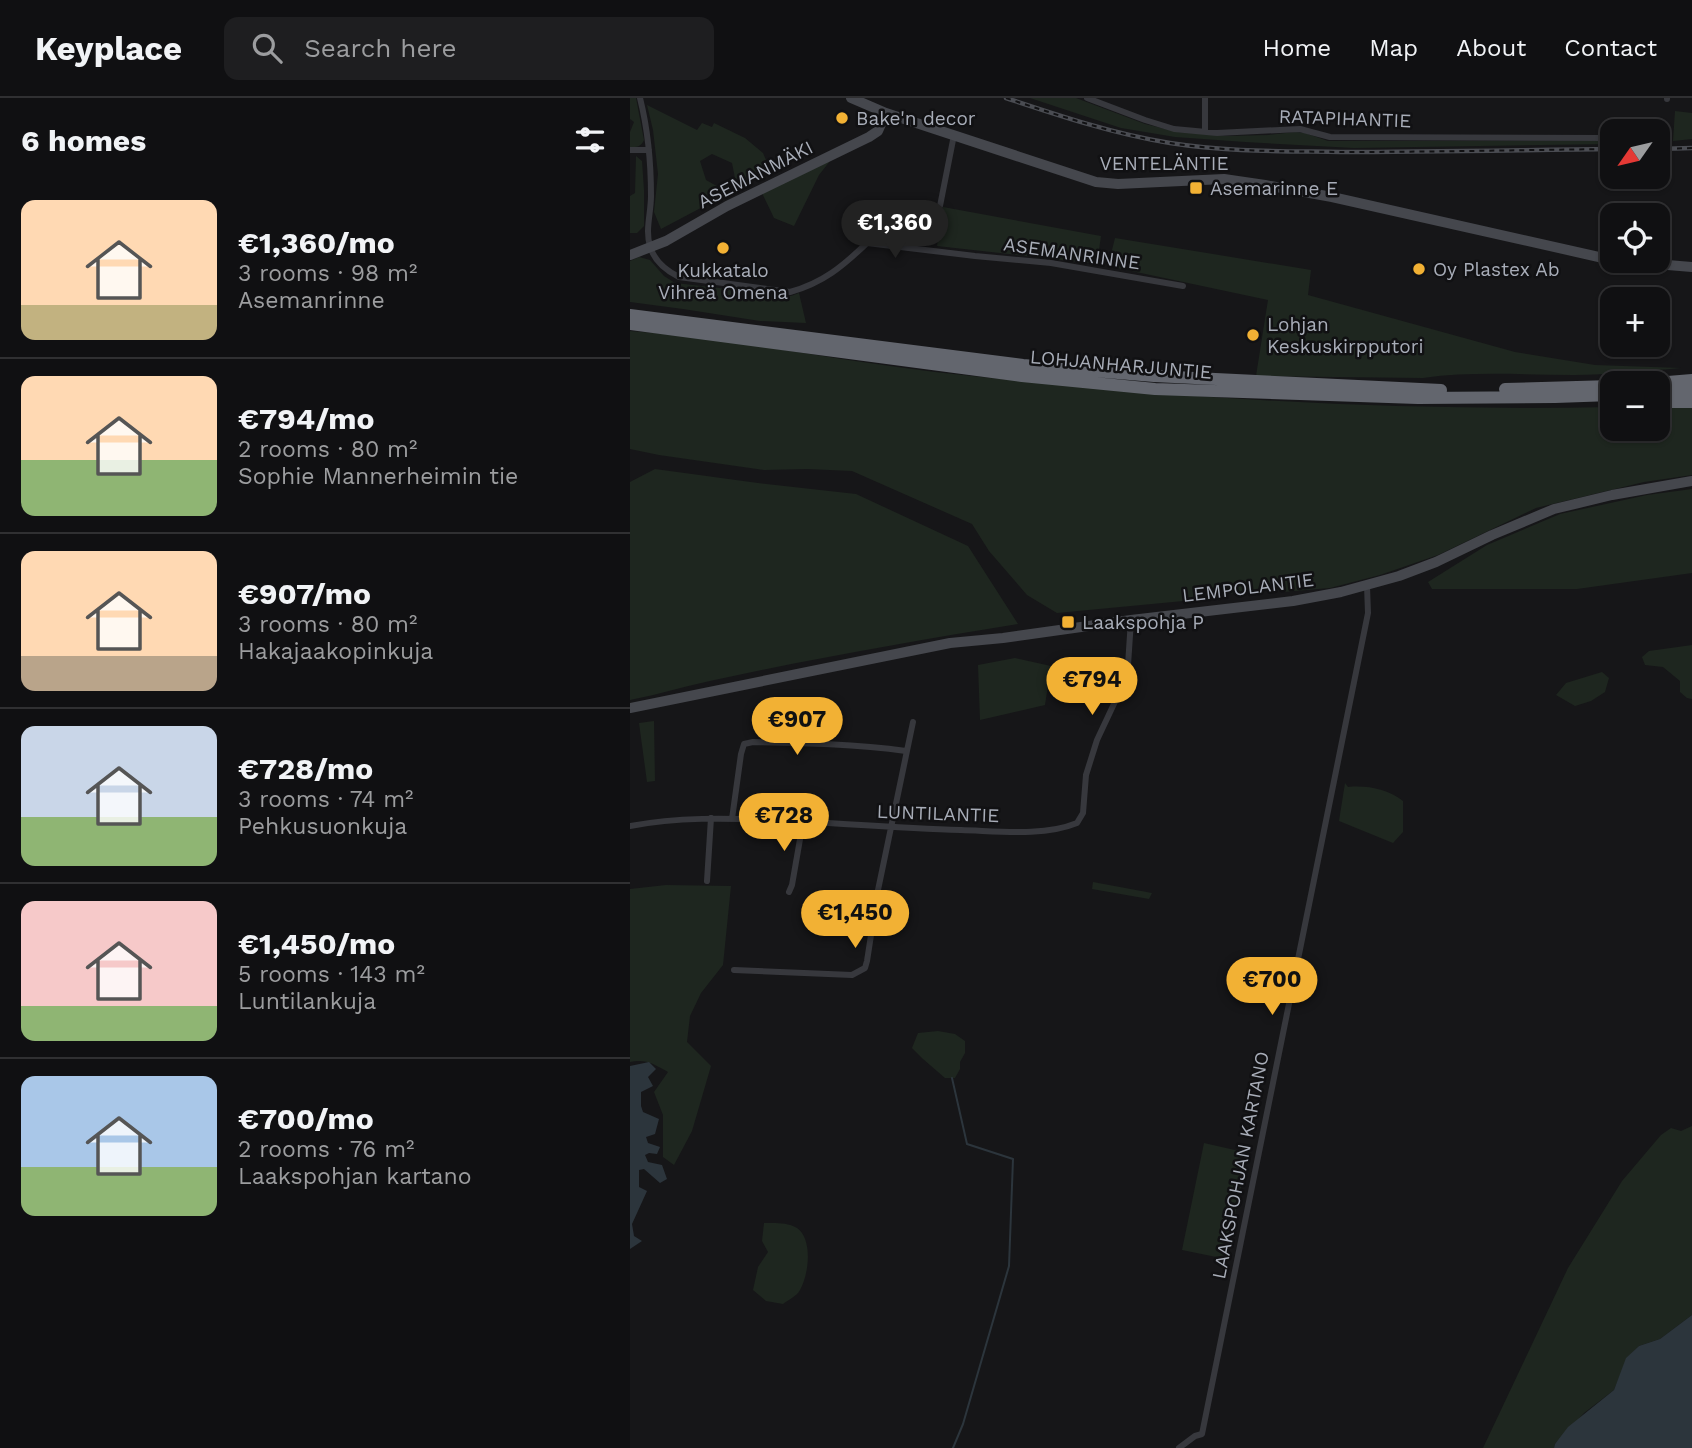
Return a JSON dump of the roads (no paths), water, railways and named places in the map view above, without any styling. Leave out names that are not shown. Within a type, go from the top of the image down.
[{"type":"highway","name":"LOHJANHARJUNTIE","points":[[630,315],[1023,365],[1154,376],[1418,390],[1600,386]]},
{"type":"highway","name":"LOHJANHARJUNTIE","points":[[630,324],[1022,376],[1155,389],[1418,398],[1600,395]]},
{"type":"highway","points":[[1670,382],[1692,380]]},
{"type":"highway","points":[[1670,392],[1692,390]]},
{"type":"highway","points":[[1555,397],[1578,402],[1600,402]]},
{"type":"highway","points":[[1670,402],[1692,402]]},
{"type":"street","points":[[640,98],[649,150],[650,248]]},
{"type":"street","name":"VENTELÄNTIE","points":[[851,98],[886,113],[1096,182],[1118,184],[1224,179],[1265,184],[1600,257]]},
{"type":"street","name":"RATAPIHANTIE","points":[[1087,98],[1174,129],[1205,132],[1300,129],[1330,137],[1600,138]]},
{"type":"street","points":[[1205,98],[1205,132]]},
{"type":"street","name":"ASEMANMÄKI","points":[[630,255],[650,248],[727,206],[869,137],[877,131],[886,113]]},
{"type":"street","points":[[940,206],[954,135]]},
{"type":"street","points":[[630,150],[649,150]]},
{"type":"street","name":"ASEMANRINNE","points":[[650,248],[664,269],[679,277],[790,292],[808,287],[830,275],[867,243],[1051,263],[1183,286]]},
{"type":"street","points":[[1670,265],[1692,267]]},
{"type":"street","name":"LEMPOLANTIE","points":[[630,708],[950,643],[1293,601],[1367,586],[1436,562],[1554,509],[1612,495],[1692,481]]},
{"type":"street","name":"LAAKSPOHJAN KARTANO","points":[[1179,1448],[1202,1434],[1368,613],[1367,586]]},
{"type":"street","name":"LUNTILANTIE","points":[[630,826],[657,821],[732,818],[891,828],[1027,832],[1068,827],[1077,823],[1083,813],[1086,775],[1097,740],[1120,691],[1128,665],[1131,620]]},
{"type":"street","points":[[734,970],[852,975],[864,968],[913,722]]},
{"type":"street","points":[[732,818],[744,744],[826,744],[906,751]]},
{"type":"street","points":[[707,881],[711,818]]},
{"type":"street","points":[[789,892],[803,822]]},
{"type":"waterway","points":[[952,1078],[967,1144],[1013,1159],[1009,1266],[963,1424],[953,1448]]},
{"type":"railway","points":[[1006,98],[1128,135],[1213,148],[1340,152],[1600,149]]},
{"type":"railway","points":[[1670,149],[1692,148]]},
{"type":"place","name":"Bake'n decor","points":[[842,118]]},
{"type":"place","name":"Asemarinne E","points":[[1196,188]]},
{"type":"place","name":"Kukkatalo Vihreä Omena","points":[[723,248]]},
{"type":"place","name":"Oy Plastex Ab","points":[[1419,269]]},
{"type":"place","name":"Lohjan Keskuskirpputori","points":[[1253,335]]},
{"type":"place","name":"Laakspohja P","points":[[1068,622]]}]
